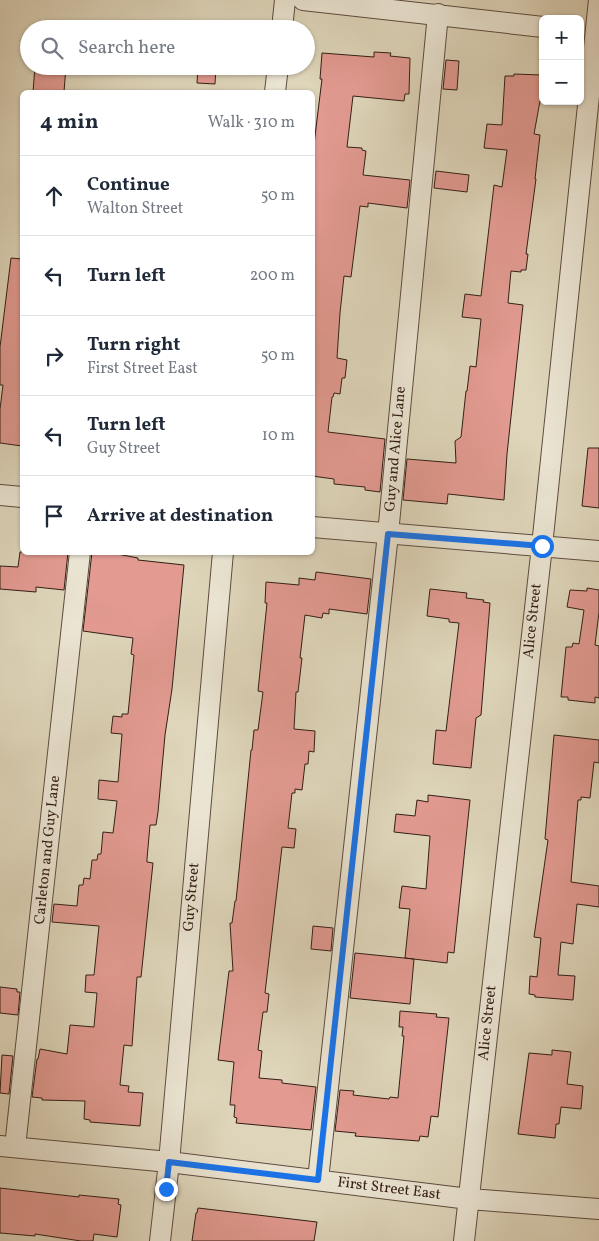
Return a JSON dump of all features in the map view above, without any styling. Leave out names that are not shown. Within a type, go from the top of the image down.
[{"type":"street","points":[[283,20],[285,0]]},
{"type":"street","points":[[303,0],[539,27]]},
{"type":"street","name":"Alice Street","points":[[464,1241],[542,546],[587,32],[598,0]]},
{"type":"street","name":"Guy and Alice Lane","points":[[318,1180],[388,534],[438,14]]},
{"type":"street","points":[[275,90],[277,75]]},
{"type":"street","points":[[0,494],[20,497]]},
{"type":"street","points":[[315,527],[599,551]]},
{"type":"street","name":"Carleton and Guy Lane","points":[[8,1146],[80,555]]},
{"type":"street","name":"Guy Street","points":[[160,1241],[169,1162],[223,555]]},
{"type":"street","name":"First Street East","points":[[8,1146],[169,1162],[469,1198],[599,1209]]},
{"type":"building","points":[[374,52],[391,53],[390,56],[410,58],[409,94],[405,94],[404,101],[353,96],[347,147],[362,148],[362,150],[366,151],[363,175],[410,180],[407,208],[368,203],[368,207],[360,206],[351,277],[344,276],[340,313],[337,358],[347,360],[345,378],[342,378],[340,394],[334,393],[332,397],[328,432],[385,439],[380,492],[365,490],[365,487],[334,484],[334,479],[315,476],[315,136],[322,79],[320,79],[322,53],[374,57]]},
{"type":"building","points":[[446,60],[459,61],[457,90],[443,89]]},
{"type":"building","points":[[514,74],[539,75],[539,105],[534,134],[540,135],[526,254],[528,254],[526,270],[521,270],[521,272],[511,271],[508,303],[523,305],[504,500],[448,494],[447,504],[403,500],[407,459],[456,463],[455,441],[461,437],[470,366],[476,367],[481,319],[462,317],[465,294],[481,296],[494,185],[502,187],[507,150],[484,148],[487,124],[502,125],[505,76],[514,76]]},
{"type":"building","points":[[34,75],[65,75],[64,90],[33,90]]},
{"type":"building","points":[[197,75],[216,75],[215,84],[197,83]]},
{"type":"building","points":[[436,171],[469,175],[467,192],[434,188]]},
{"type":"building","points":[[11,258],[20,259],[20,446],[0,443],[0,409],[3,385],[0,385],[0,347]]},
{"type":"building","points":[[588,448],[599,448],[599,508],[582,506]]},
{"type":"building","points":[[20,552],[20,555],[68,555],[64,590],[36,587],[36,592],[0,589],[0,566],[18,567]]},
{"type":"building","points":[[92,555],[122,555],[138,558],[138,560],[184,565],[158,812],[156,825],[150,825],[147,862],[153,863],[141,977],[137,977],[132,1046],[124,1045],[120,1085],[129,1086],[128,1092],[143,1093],[140,1126],[90,1122],[90,1120],[84,1119],[85,1101],[42,1100],[42,1098],[32,1097],[40,1049],[67,1054],[70,1025],[94,1027],[97,993],[85,992],[86,975],[94,975],[99,926],[52,922],[54,904],[77,906],[79,885],[83,885],[84,878],[90,879],[92,860],[97,860],[98,854],[101,854],[103,832],[113,833],[117,801],[98,799],[99,780],[118,782],[122,734],[111,733],[113,716],[122,717],[122,714],[128,714],[134,655],[131,654],[133,638],[83,631]]},
{"type":"building","points":[[316,572],[371,579],[367,614],[329,609],[329,614],[323,613],[322,618],[305,615],[300,658],[302,658],[298,692],[296,692],[294,729],[315,731],[314,752],[309,751],[308,764],[305,764],[302,790],[295,789],[295,793],[292,793],[288,828],[296,829],[294,848],[282,847],[265,993],[269,994],[267,1012],[263,1012],[258,1050],[262,1051],[259,1078],[282,1080],[282,1083],[316,1087],[311,1130],[236,1123],[237,1118],[234,1117],[235,1105],[230,1105],[234,1062],[218,1060],[229,971],[233,971],[230,923],[232,923],[236,901],[251,750],[254,730],[258,730],[263,692],[258,691],[267,603],[265,603],[266,582],[299,585],[299,578],[315,580]]},
{"type":"building","points":[[587,588],[599,590],[599,612],[595,645],[599,646],[599,698],[595,697],[595,703],[568,700],[568,697],[561,697],[566,647],[572,647],[573,643],[579,644],[584,610],[567,607],[570,590],[587,591]]},
{"type":"building","points":[[430,589],[467,593],[466,598],[484,600],[483,602],[490,603],[481,715],[476,718],[471,768],[433,764],[436,730],[446,731],[459,623],[449,622],[449,619],[427,616]]},
{"type":"building","points":[[554,735],[599,740],[599,763],[594,762],[590,798],[581,797],[581,800],[578,800],[571,882],[599,886],[599,907],[577,904],[573,944],[561,942],[558,975],[575,976],[573,1000],[535,997],[535,995],[529,994],[530,976],[537,977],[541,938],[534,937],[548,840],[545,839]]},
{"type":"building","points":[[428,795],[470,800],[454,953],[448,952],[447,963],[405,958],[410,909],[399,908],[402,886],[426,889],[430,836],[394,832],[396,814],[415,816],[417,800],[428,802]]},
{"type":"building","points":[[313,926],[333,928],[331,951],[311,949]]},
{"type":"building","points":[[355,953],[414,959],[410,1004],[350,998]]},
{"type":"building","points":[[0,987],[17,989],[17,992],[20,992],[18,1015],[0,1013]]},
{"type":"building","points":[[400,1011],[437,1014],[436,1017],[449,1018],[438,1117],[431,1116],[428,1137],[420,1136],[419,1141],[355,1136],[356,1133],[335,1131],[340,1090],[354,1091],[353,1095],[389,1099],[390,1097],[398,1098],[404,1036],[402,1036],[403,1027],[399,1027]]},
{"type":"building","points":[[552,1050],[571,1052],[567,1084],[583,1086],[581,1109],[561,1107],[559,1124],[556,1124],[555,1138],[518,1134],[529,1053],[552,1055]]},
{"type":"building","points":[[2,1055],[13,1056],[9,1094],[0,1093]]},
{"type":"building","points":[[0,1188],[79,1197],[79,1195],[119,1199],[118,1204],[121,1205],[117,1237],[94,1234],[93,1241],[81,1241],[35,1234],[35,1236],[0,1233]]},
{"type":"building","points":[[198,1208],[317,1222],[314,1241],[192,1241]]},
{"type":"route","points":[[166,1189],[169,1162],[318,1180],[388,534],[542,546]]}]
